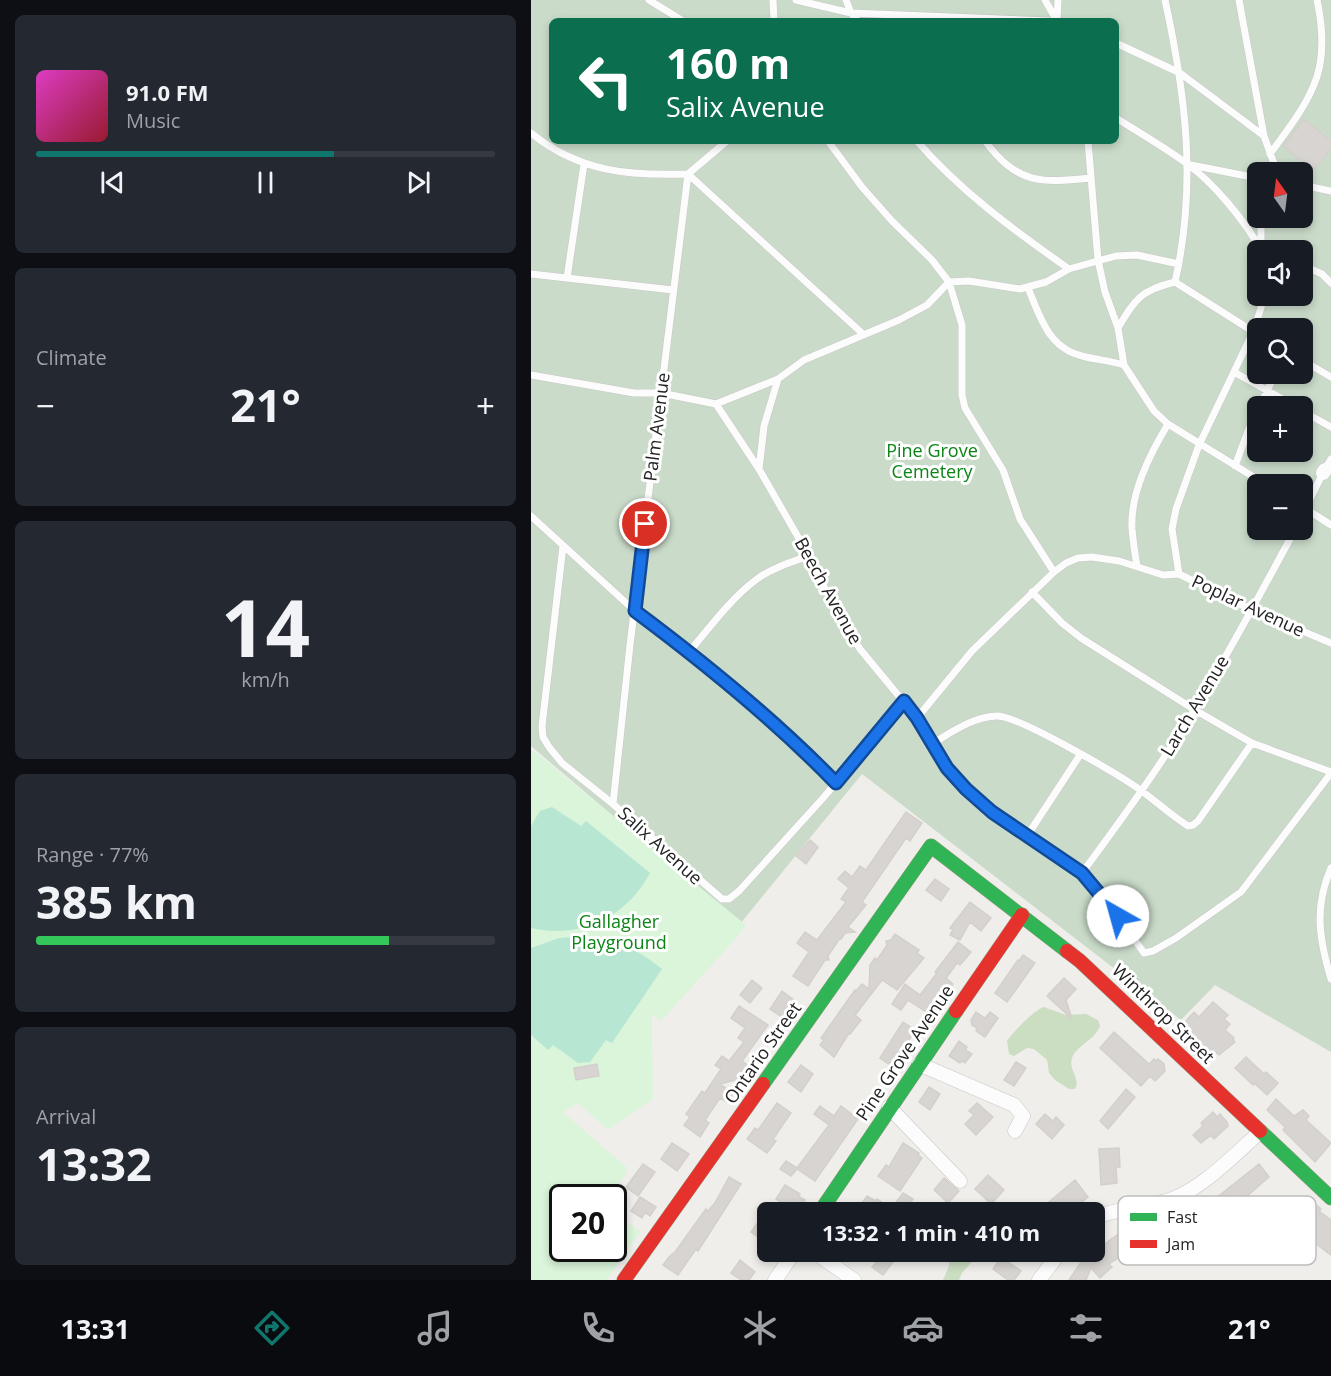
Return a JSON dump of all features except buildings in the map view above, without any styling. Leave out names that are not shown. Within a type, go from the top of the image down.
[{"type":"street","name":"Winthrop Street","points":[[931,846],[1022,915],[1093,973],[1331,1198]]},
{"type":"street","name":"Ontario Street","points":[[624,1280],[931,846]]},
{"type":"street","name":"Pine Grove Avenue","points":[[827,1202],[888,1107],[1022,915]]},
{"type":"street","points":[[919,1064],[1016,1106],[1023,1116],[1015,1131]]},
{"type":"street","points":[[888,1107],[960,1181]]},
{"type":"street","points":[[1178,1196],[1206,1178],[1260,1132]]},
{"type":"street","points":[[775,1280],[787,1262]]},
{"type":"street","points":[[828,1262],[853,1280]]},
{"type":"street","points":[[1039,1280],[1053,1262]]},
{"type":"lane","points":[[649,0],[678,18]]},
{"type":"lane","points":[[773,0],[774,18]]},
{"type":"lane","points":[[795,0],[851,13],[975,18]]},
{"type":"lane","points":[[846,0],[855,18]]},
{"type":"lane","points":[[1045,0],[1055,18]]},
{"type":"lane","points":[[1057,18],[1058,0]]},
{"type":"lane","points":[[1165,0],[1180,73],[1188,165],[1185,217],[1175,282]]},
{"type":"lane","points":[[1239,0],[1264,136],[1273,162]]},
{"type":"lane","points":[[1270,154],[1314,87],[1321,60],[1317,0]]},
{"type":"lane","points":[[1119,44],[1180,73],[1264,136]]},
{"type":"lane","points":[[1119,120],[1188,165],[1234,210],[1256,240]]},
{"type":"lane","points":[[531,134],[584,164],[646,176],[688,174],[723,144]]},
{"type":"lane","points":[[830,144],[862,187],[892,221],[932,260],[949,282],[963,325],[962,395],[965,408],[1003,470],[1020,519],[1054,572]]},
{"type":"lane","points":[[921,144],[963,186],[1016,231],[1069,269]]},
{"type":"lane","points":[[987,144],[997,157],[1026,177],[1043,182],[1091,178]]},
{"type":"lane","points":[[1088,144],[1098,260],[1105,292],[1118,328],[1124,365],[1154,411],[1168,424],[1248,474]]},
{"type":"lane","points":[[567,278],[584,164]]},
{"type":"lane","points":[[1188,165],[1247,176]]},
{"type":"lane","points":[[688,174],[863,334]]},
{"type":"lane","name":"Palm Avenue","points":[[613,804],[660,393],[688,174]]},
{"type":"lane","points":[[1313,187],[1331,191]]},
{"type":"lane","points":[[531,375],[634,393],[660,393],[716,404],[778,380],[804,360],[899,320],[927,305],[949,282],[969,281],[1020,289],[1028,288],[1046,282],[1069,269],[1116,256],[1137,255],[1179,264]]},
{"type":"lane","points":[[1313,270],[1322,274],[1331,283]]},
{"type":"lane","points":[[531,274],[673,290]]},
{"type":"lane","points":[[1118,328],[1132,303],[1140,294],[1154,287],[1175,282],[1247,328]]},
{"type":"lane","points":[[1028,288],[1043,324],[1051,337],[1064,349],[1085,357],[1110,360],[1124,365]]},
{"type":"lane","points":[[1179,574],[1172,529],[1176,509],[1199,445],[1247,348]]},
{"type":"lane","points":[[1313,366],[1331,377]]},
{"type":"lane","points":[[1234,372],[1276,396]]},
{"type":"lane","points":[[759,469],[764,426],[778,380]]},
{"type":"lane","points":[[1265,396],[1270,384]]},
{"type":"lane","name":"Beech Avenue","points":[[716,404],[759,469],[809,556],[840,619],[860,649],[917,718],[947,768],[992,812],[1082,873],[1108,902],[1144,953],[1153,951],[1176,938],[1241,892],[1331,772]]},
{"type":"lane","points":[[1313,417],[1331,427]]},
{"type":"lane","points":[[1137,566],[1132,527],[1136,496],[1156,445],[1168,424]]},
{"type":"lane","points":[[1235,466],[1247,434]]},
{"type":"lane","points":[[1313,491],[1326,467]]},
{"type":"lane","points":[[1313,515],[1331,525]]},
{"type":"lane","points":[[531,516],[635,611],[689,652],[791,739],[836,783]]},
{"type":"lane","name":"Larch Avenue","points":[[1082,873],[1142,792],[1195,710],[1290,540]]},
{"type":"lane","name":"Salix Avenue","points":[[564,546],[542,726],[543,737],[562,763],[722,899],[729,899],[739,891],[836,783],[904,701]]},
{"type":"lane","points":[[689,652],[734,600],[757,579],[784,565],[809,556]]},
{"type":"lane","name":"Poplar Avenue","points":[[917,718],[972,651],[1054,572],[1078,558],[1092,556],[1137,566],[1163,575],[1179,574],[1252,610],[1331,643]]},
{"type":"lane","points":[[1032,592],[1062,624],[1081,638],[1195,710],[1252,743],[1331,772]]},
{"type":"lane","points":[[933,743],[975,720],[1006,716],[1027,725],[1142,792],[1188,826],[1193,825],[1252,743]]},
{"type":"lane","points":[[1027,836],[1080,755]]},
{"type":"lane","points":[[1331,868],[1323,887],[1319,930],[1331,978]]},
{"type":"green space","name":"Pine Grove Cemetery","points":[[531,0],[1331,0],[1331,1052],[1215,985],[1181,1020],[862,774],[740,924],[531,746]]},
{"type":"green space","name":"Gallagher Playground","points":[[531,749],[746,925],[661,1021],[652,1014],[653,1099],[608,1130],[578,1103],[563,1112],[627,1168],[618,1184],[549,1184],[549,1262],[619,1262],[606,1280],[531,1280]]},
{"type":"green space","points":[[552,807],[581,826],[586,821],[650,873],[628,902],[600,922],[567,930],[549,931],[531,928],[531,826],[540,811]]},
{"type":"green space","points":[[587,936],[627,947],[645,956],[662,969],[612,1043],[606,1040],[590,1062],[578,1063],[553,1045],[548,1050],[531,1035],[531,948],[559,938]]},
{"type":"green space","points":[[1044,1007],[1066,1015],[1086,1014],[1098,1020],[1100,1026],[1097,1031],[1072,1058],[1071,1062],[1077,1081],[1075,1089],[1069,1089],[1055,1080],[1049,1073],[1047,1060],[1034,1049],[1027,1048],[1014,1056],[1009,1054],[1007,1041],[1030,1016]]},
{"type":"green space","name":"Gallagher Playground","points":[[627,1222],[640,1232],[627,1250]]},
{"type":"green space","points":[[949,1262],[972,1262],[959,1280],[943,1280]]},
{"type":"traffic: fast","points":[[763,1084],[931,846],[1067,951]]},
{"type":"traffic: fast","points":[[827,1202],[956,1011]]},
{"type":"traffic: fast","points":[[1260,1131],[1331,1198]]},
{"type":"traffic: jam","points":[[956,1011],[1022,915]]},
{"type":"traffic: jam","points":[[1067,951],[1260,1131]]},
{"type":"traffic: jam","points":[[624,1280],[763,1084]]},
{"type":"route","points":[[645,524],[635,611],[725,680],[814,760],[836,783],[904,701],[947,768],[966,789],[992,812],[1082,873],[1118,916]]}]
